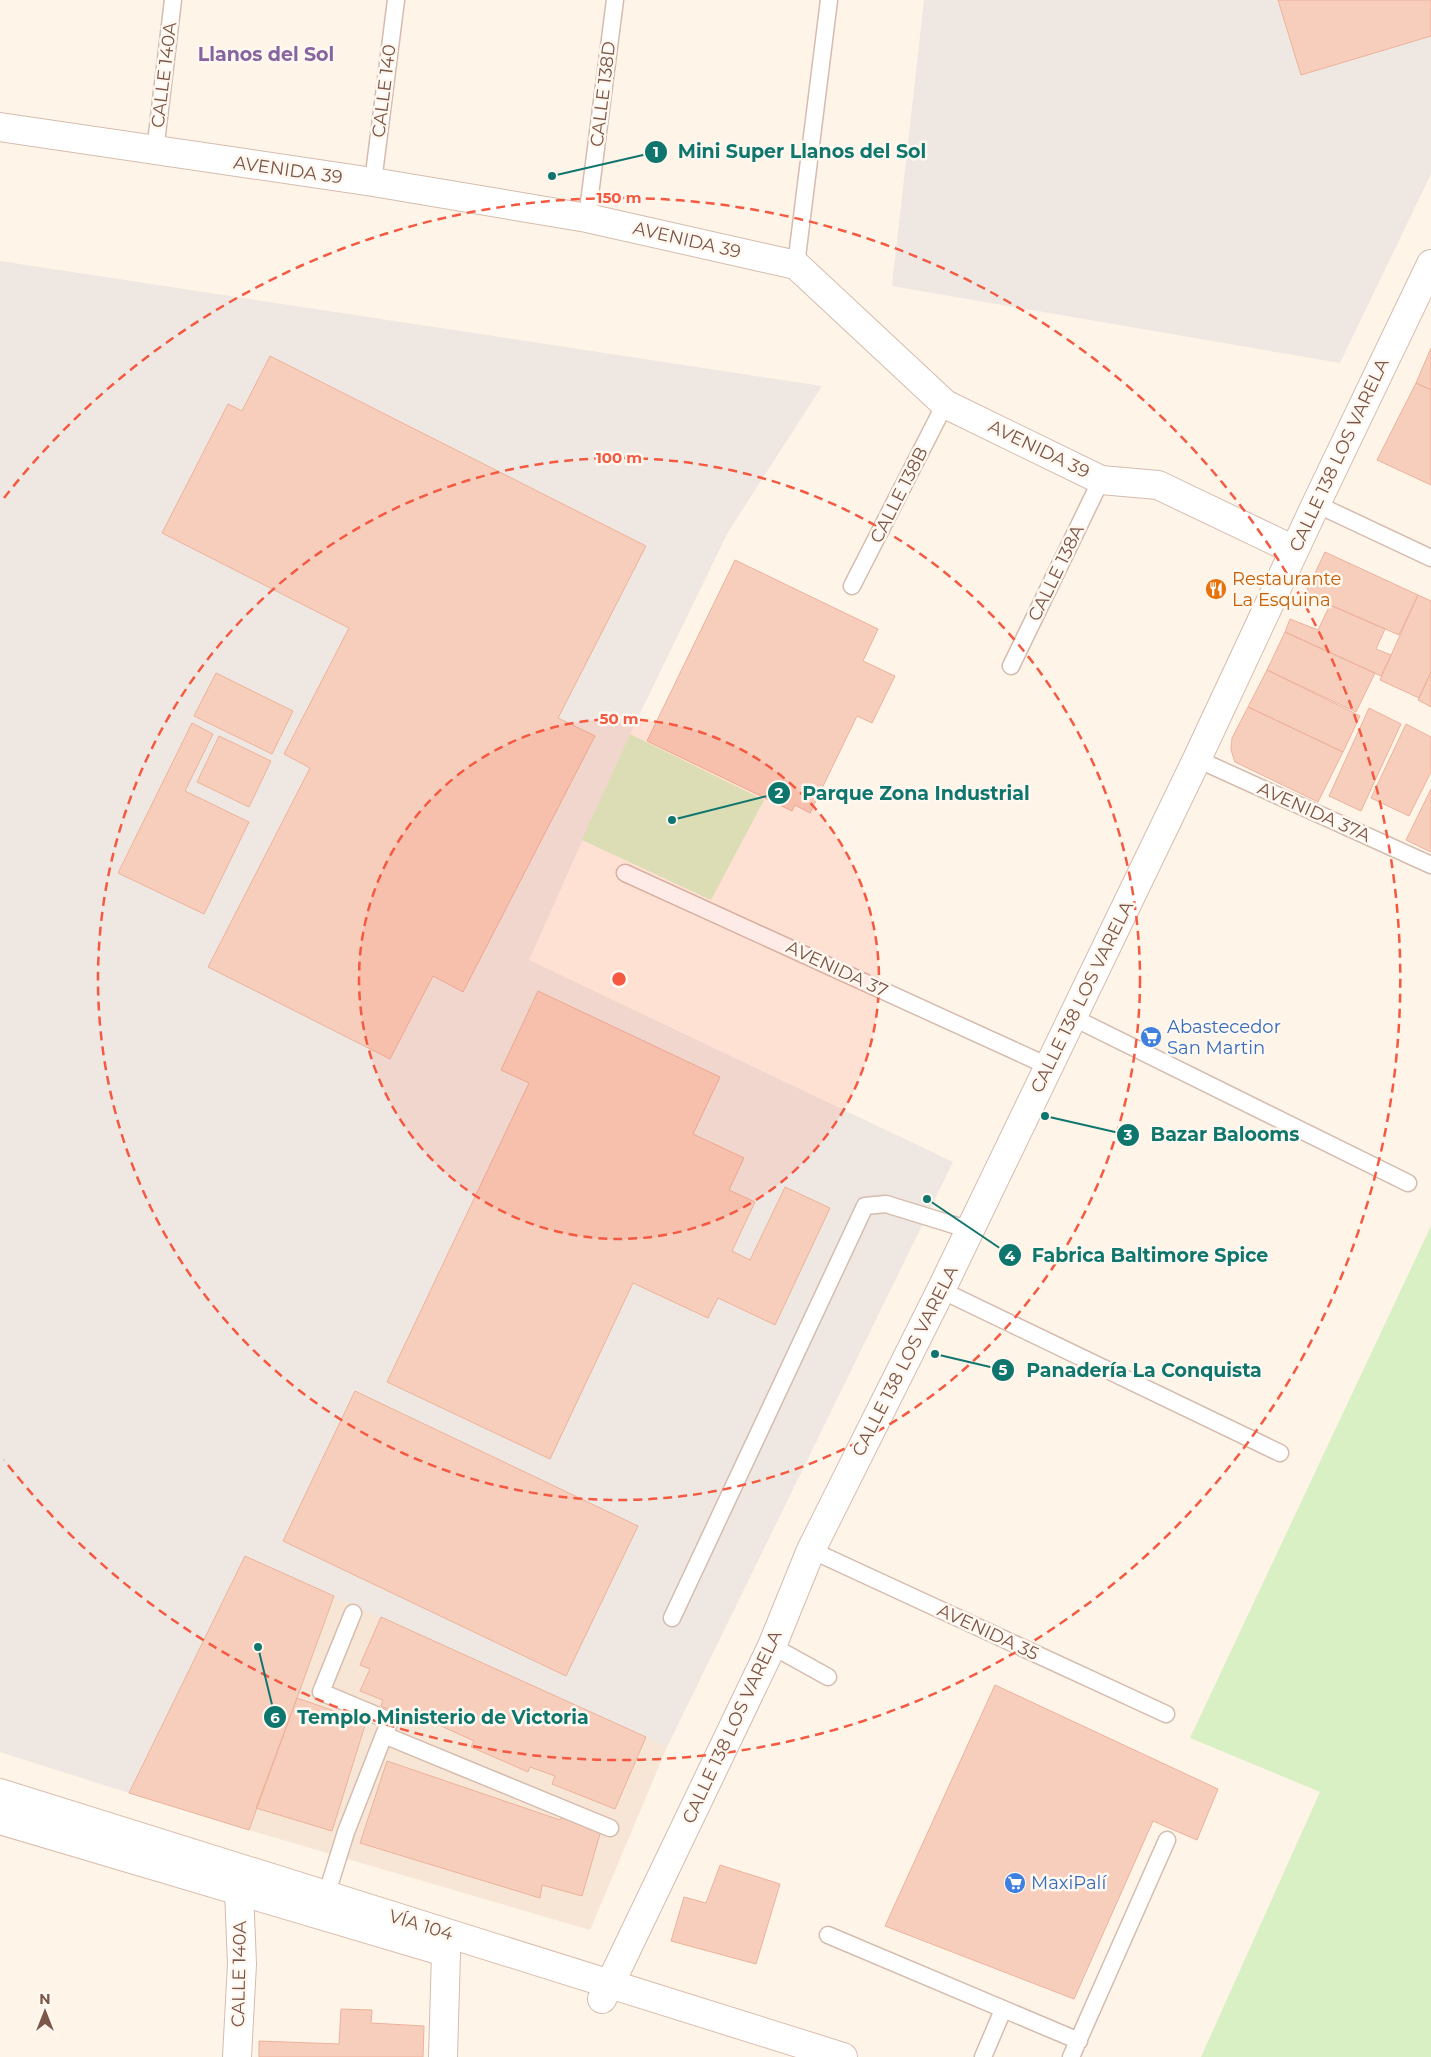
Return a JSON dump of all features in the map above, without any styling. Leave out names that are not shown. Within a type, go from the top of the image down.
[{"type":"street","name":"AVENIDA 39","points":[[0,127],[373,182],[587,218],[796,265],[946,404],[1101,480],[1158,485],[1294,550]]},
{"type":"street","name":"CALLE 138 LOS VARELA","points":[[606,1992],[772,1646],[811,1550],[942,1290],[1197,759],[1294,550],[1431,264]]},
{"type":"street","name":"VÍA 104","points":[[0,1794],[326,1896],[792,2057]]},
{"type":"street","name":"VÍA 104","points":[[0,1820],[446,1953],[606,1992],[842,2057]]},
{"type":"street","name":"CALLE 140A","points":[[238,2057],[242,1964],[239,1891]]},
{"type":"street","points":[[443,2057],[446,1953]]},
{"type":"lane","name":"CALLE 140A","points":[[155,151],[173,0]]},
{"type":"lane","name":"CALLE 140","points":[[373,182],[396,0]]},
{"type":"lane","name":"CALLE 138D","points":[[587,218],[615,0]]},
{"type":"lane","points":[[796,265],[829,0]]},
{"type":"lane","name":"CALLE 138B","points":[[852,586],[946,404]]},
{"type":"lane","name":"CALLE 138A","points":[[1011,666],[1101,480]]},
{"type":"lane","points":[[1316,504],[1431,558]]},
{"type":"lane","name":"AVENIDA 37A","points":[[1197,759],[1431,865]]},
{"type":"lane","name":"AVENIDA 37","points":[[625,872],[1048,1066]]},
{"type":"lane","points":[[1072,1017],[1408,1182]]},
{"type":"lane","points":[[672,1618],[865,1206],[886,1204],[970,1230]]},
{"type":"lane","points":[[942,1290],[1280,1453]]},
{"type":"lane","name":"AVENIDA 35","points":[[811,1550],[1166,1714]]},
{"type":"lane","points":[[326,1896],[346,1832],[390,1721],[321,1692],[353,1614]]},
{"type":"lane","points":[[772,1646],[828,1677]]},
{"type":"lane","points":[[384,1735],[610,1828]]},
{"type":"lane","points":[[1071,2057],[1167,1840]]},
{"type":"lane","points":[[828,1935],[1078,2041]]},
{"type":"lane","points":[[983,2057],[1003,2010]]},
{"type":"shaded area","points":[[924,0],[1431,0],[1431,174],[1340,363],[892,286]]},
{"type":"shaded area","points":[[0,261],[822,386],[728,532],[630,734],[529,960],[953,1162],[667,1747],[245,1557],[129,1793],[0,1752]]},
{"type":"shaded area","points":[[334,1596],[667,1747],[590,1930],[249,1830]]},
{"type":"green space","points":[[630,734],[764,800],[711,900],[582,840]]},
{"type":"green space","points":[[1431,1226],[1431,2057],[1201,2057],[1320,1792],[1190,1738]]},
{"type":"building","points":[[1278,0],[1431,0],[1431,36],[1301,75]]},
{"type":"building","points":[[1431,348],[1431,390],[1416,383]]},
{"type":"building","points":[[270,356],[646,546],[558,718],[595,736],[463,992],[433,976],[390,1059],[208,967],[310,768],[284,754],[349,628],[162,533],[228,404],[242,411]]},
{"type":"building","points":[[1416,383],[1431,390],[1431,485],[1377,460]]},
{"type":"building","points":[[1325,552],[1418,595],[1399,635],[1305,594]]},
{"type":"building","points":[[735,560],[878,629],[863,661],[895,676],[872,723],[857,716],[810,813],[795,805],[792,811],[647,741]]},
{"type":"building","points":[[1418,595],[1431,601],[1431,672],[1419,698],[1380,680]]},
{"type":"building","points":[[1330,605],[1385,629],[1376,649],[1391,655],[1381,676],[1285,632],[1290,619],[1318,630]]},
{"type":"building","points":[[1285,632],[1375,673],[1356,712],[1267,670]]},
{"type":"building","points":[[1267,670],[1360,716],[1343,752],[1248,707]]},
{"type":"building","points":[[1431,672],[1431,707],[1418,700]]},
{"type":"building","points":[[216,673],[293,711],[272,754],[194,716]]},
{"type":"building","points":[[1248,707],[1343,752],[1318,802],[1235,762],[1231,750],[1232,738]]},
{"type":"building","points":[[1369,708],[1401,724],[1361,811],[1329,796]]},
{"type":"building","points":[[192,723],[213,734],[185,791],[249,822],[204,914],[118,873]]},
{"type":"building","points":[[1406,724],[1431,737],[1431,772],[1409,816],[1371,798]]},
{"type":"building","points":[[219,736],[271,761],[249,807],[197,782]]},
{"type":"building","points":[[1431,789],[1431,852],[1406,840]]},
{"type":"building","points":[[538,991],[720,1077],[693,1134],[744,1158],[729,1190],[755,1202],[732,1251],[750,1260],[785,1187],[830,1208],[775,1325],[718,1298],[708,1318],[633,1283],[550,1459],[387,1382],[529,1083],[501,1070]]},
{"type":"building","points":[[355,1391],[638,1526],[566,1676],[283,1541]]},
{"type":"building","points":[[245,1556],[334,1596],[249,1830],[129,1793]]},
{"type":"building","points":[[381,1617],[646,1737],[615,1809],[552,1784],[555,1776],[530,1767],[528,1772],[471,1747],[474,1741],[415,1714],[413,1719],[381,1706],[383,1700],[360,1691],[370,1669],[360,1665]]},
{"type":"building","name":"MaxiPalí","points":[[995,1685],[1218,1789],[1197,1840],[1153,1821],[1074,1999],[885,1926]]},
{"type":"building","points":[[297,1698],[366,1722],[332,1831],[256,1808]]},
{"type":"building","points":[[387,1761],[560,1820],[563,1816],[602,1827],[582,1896],[542,1885],[540,1898],[360,1843]]},
{"type":"building","points":[[720,1865],[780,1884],[756,1964],[671,1941],[684,1897],[706,1903]]},
{"type":"building","points":[[341,2009],[372,2010],[371,2023],[424,2026],[423,2057],[259,2057],[259,2041],[339,2044]]},
{"type":"place","name":"Mini Super Llanos del Sol","points":[[552,176]]},
{"type":"place","name":"Restaurante La Esquina","points":[[1216,589]]},
{"type":"place","name":"Parque Zona Industrial","points":[[672,820]]},
{"type":"place","name":"Abastecedor San Martin","points":[[1151,1037]]},
{"type":"place","name":"Bazar Balooms","points":[[1045,1116]]},
{"type":"place","name":"Fabrica Baltimore Spice","points":[[927,1199]]},
{"type":"place","name":"Panadería La Conquista","points":[[935,1354]]},
{"type":"place","name":"Templo Ministerio de Victoria","points":[[258,1647]]},
{"type":"place","name":"MaxiPalí","points":[[1015,1883]]},
{"type":"district","name":"Llanos del Sol","points":[[266,54]]}]
